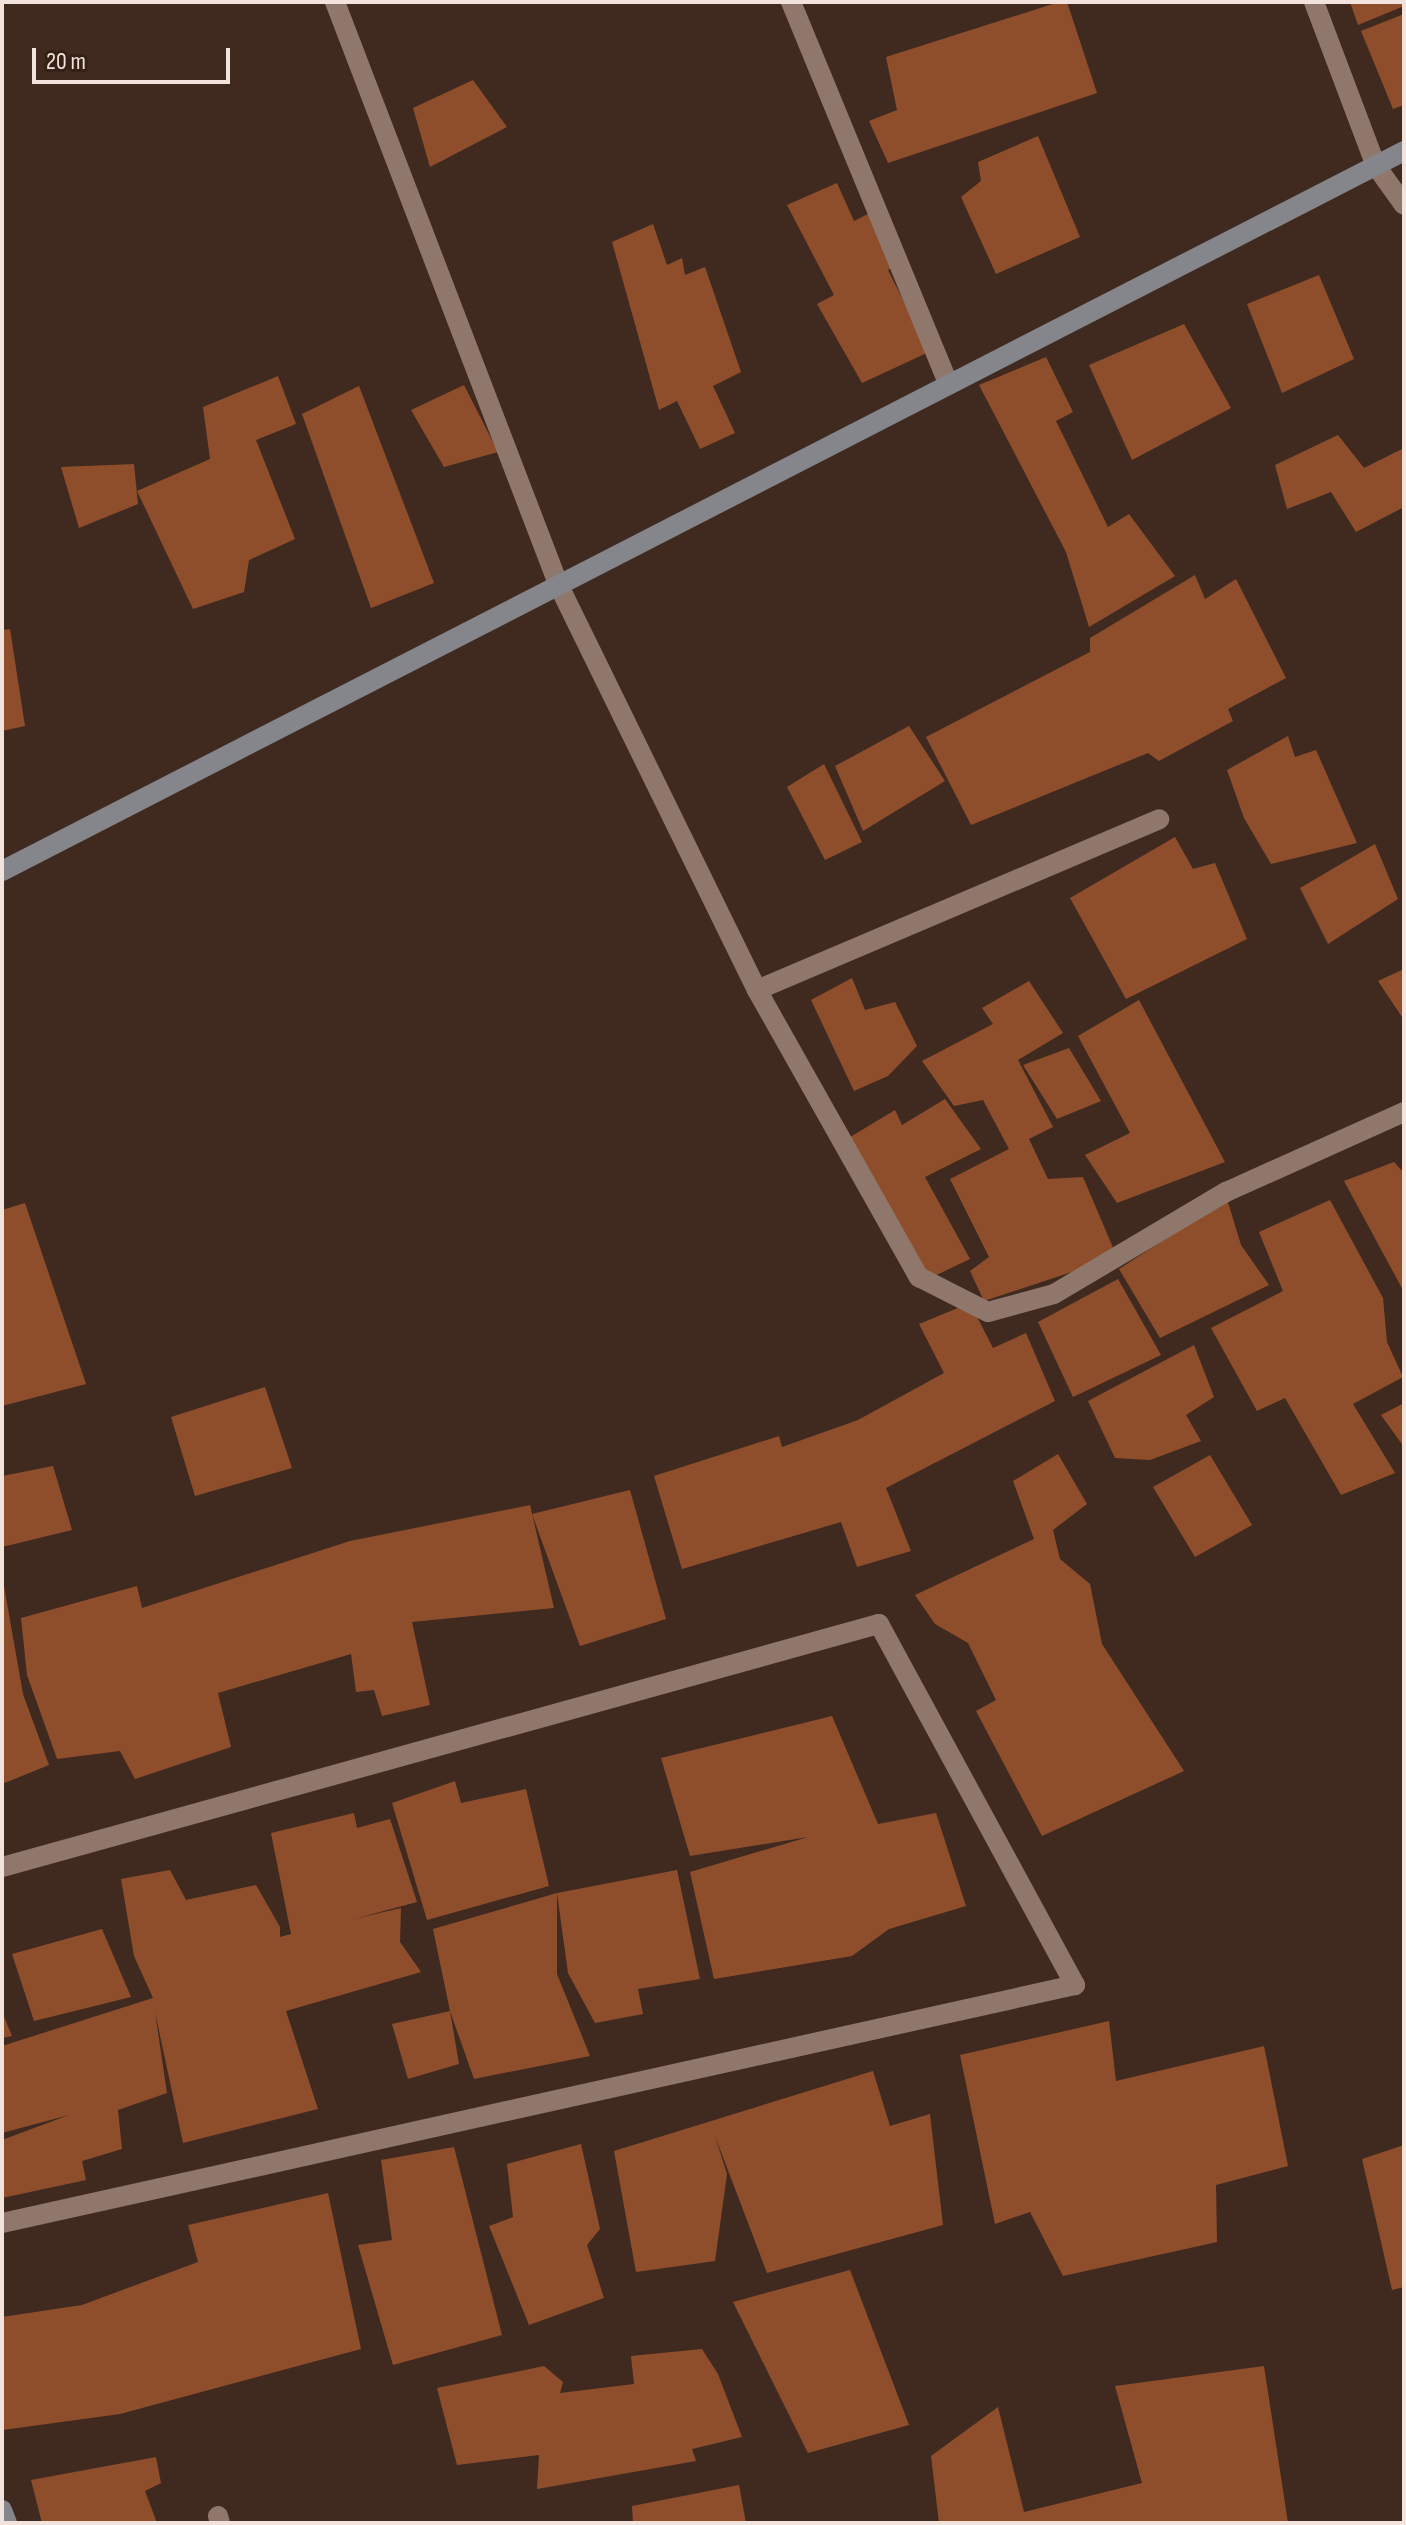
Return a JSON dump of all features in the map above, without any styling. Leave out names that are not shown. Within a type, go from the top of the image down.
[{"type":"street","points":[[335,2],[559,586],[757,990],[919,1277],[988,1312],[1054,1294],[1226,1192],[1404,1112]]},
{"type":"street","points":[[791,2],[949,385]]},
{"type":"street","points":[[1314,2],[1376,166],[1404,205]]},
{"type":"street","points":[[2,871],[1404,151]]},
{"type":"street","points":[[757,990],[1159,819]]},
{"type":"street","points":[[2,1867],[879,1624],[1075,1985],[2,2223]]},
{"type":"street","points":[[2,2510],[7,2523]]},
{"type":"building","points":[[1067,2],[1097,93],[888,163],[869,121],[897,110],[886,57]]},
{"type":"building","points":[[1350,2],[1404,2],[1404,6],[1358,25]]},
{"type":"building","points":[[1404,14],[1404,105],[1393,109],[1361,31]]},
{"type":"building","points":[[473,80],[507,127],[430,167],[413,108]]},
{"type":"building","points":[[1038,136],[1080,237],[996,274],[961,197],[981,181],[978,162]]},
{"type":"building","points":[[837,183],[854,221],[868,214],[897,265],[888,270],[929,352],[862,383],[817,304],[834,295],[787,205]]},
{"type":"building","points":[[653,224],[667,265],[682,258],[685,275],[705,267],[741,372],[713,386],[735,433],[700,449],[677,401],[659,410],[612,242]]},
{"type":"building","points":[[1319,275],[1354,359],[1282,393],[1247,304]]},
{"type":"building","points":[[1184,324],[1231,408],[1132,460],[1089,365]]},
{"type":"building","points":[[1046,357],[1073,412],[1056,421],[1108,527],[1129,514],[1175,576],[1089,627],[1066,552],[979,385]]},
{"type":"building","points":[[278,376],[296,424],[256,440],[295,539],[249,560],[244,592],[193,609],[137,491],[210,459],[203,407]]},
{"type":"building","points":[[464,385],[498,452],[444,467],[411,410]]},
{"type":"building","points":[[359,386],[434,583],[371,608],[302,414]]},
{"type":"building","points":[[1338,435],[1364,468],[1404,448],[1404,507],[1356,532],[1331,492],[1287,509],[1275,465]]},
{"type":"building","points":[[134,464],[138,504],[79,528],[61,467]]},
{"type":"building","points":[[1195,575],[1205,599],[1236,579],[1286,678],[1228,709],[1233,721],[1159,761],[1148,753],[971,825],[926,737],[1090,652],[1090,638]]},
{"type":"building","points":[[10,629],[25,726],[2,731],[2,630]]},
{"type":"building","points":[[909,726],[945,781],[863,831],[835,766]]},
{"type":"building","points":[[1288,736],[1295,757],[1316,750],[1357,843],[1271,864],[1244,818],[1227,770]]},
{"type":"building","points":[[824,764],[862,842],[825,860],[787,787]]},
{"type":"building","points":[[1175,837],[1193,869],[1215,863],[1247,939],[1126,999],[1070,898]]},
{"type":"building","points":[[1375,844],[1398,899],[1328,944],[1300,888]]},
{"type":"building","points":[[1404,969],[1404,1020],[1378,981]]},
{"type":"building","points":[[852,978],[865,1010],[895,1002],[917,1046],[888,1076],[854,1091],[811,1000]]},
{"type":"building","points":[[1029,981],[1063,1033],[1018,1060],[1053,1127],[1029,1139],[1048,1179],[1083,1177],[1117,1257],[984,1301],[970,1271],[989,1257],[950,1179],[1009,1149],[983,1100],[954,1106],[922,1061],[993,1024],[982,1008]]},
{"type":"building","points":[[1139,1000],[1225,1162],[1117,1203],[1085,1155],[1130,1133],[1078,1036]]},
{"type":"building","points":[[1069,1048],[1101,1101],[1057,1119],[1023,1065]]},
{"type":"building","points":[[945,1099],[981,1149],[925,1177],[970,1259],[926,1280],[847,1139],[895,1110],[902,1125]]},
{"type":"building","points":[[1394,1162],[1404,1173],[1404,1292],[1344,1181]]},
{"type":"building","points":[[1227,1199],[1241,1245],[1269,1285],[1160,1338],[1119,1269]]},
{"type":"building","points":[[1330,1200],[1383,1298],[1387,1342],[1403,1377],[1353,1404],[1395,1473],[1341,1495],[1285,1398],[1257,1411],[1211,1328],[1283,1291],[1259,1232]]},
{"type":"building","points":[[25,1203],[86,1384],[2,1406],[2,1210]]},
{"type":"building","points":[[1118,1279],[1161,1355],[1073,1397],[1038,1322]]},
{"type":"building","points":[[970,1303],[993,1348],[1026,1333],[1055,1401],[886,1488],[911,1551],[857,1567],[841,1522],[682,1569],[654,1476],[779,1436],[782,1447],[858,1420],[944,1373],[919,1324]]},
{"type":"building","points":[[1194,1345],[1214,1397],[1186,1415],[1201,1441],[1150,1460],[1115,1458],[1088,1401]]},
{"type":"building","points":[[265,1387],[292,1468],[195,1496],[171,1417]]},
{"type":"building","points":[[1404,1403],[1404,1447],[1381,1415]]},
{"type":"building","points":[[1058,1454],[1087,1504],[1053,1530],[1060,1559],[1090,1584],[1102,1644],[1184,1771],[1042,1836],[976,1711],[996,1700],[968,1643],[935,1624],[915,1595],[1034,1539],[1013,1481]]},
{"type":"building","points":[[1210,1455],[1252,1525],[1195,1557],[1153,1487]]},
{"type":"building","points":[[53,1466],[72,1530],[2,1547],[2,1476]]},
{"type":"building","points":[[630,1490],[666,1619],[580,1646],[532,1514]]},
{"type":"building","points":[[530,1505],[554,1608],[412,1622],[430,1705],[382,1716],[374,1690],[356,1692],[351,1654],[218,1693],[231,1747],[135,1779],[120,1751],[57,1759],[27,1675],[21,1618],[137,1586],[142,1608],[350,1541]]},
{"type":"building","points":[[4,1586],[23,1694],[49,1765],[2,1784]]},
{"type":"building","points":[[832,1716],[878,1824],[936,1813],[966,1906],[889,1929],[852,1956],[714,1979],[690,1872],[808,1837],[690,1856],[661,1758]]},
{"type":"building","points":[[455,1781],[461,1803],[526,1789],[549,1886],[427,1920],[392,1803]]},
{"type":"building","points":[[354,1813],[357,1828],[390,1819],[417,1902],[354,1919],[401,1908],[400,1942],[421,1972],[286,2011],[318,2109],[183,2143],[155,2012],[167,2093],[118,2110],[122,2149],[82,2161],[86,2180],[2,2198],[2,2140],[69,2115],[2,2133],[2,2046],[153,1998],[134,1956],[121,1879],[170,1870],[186,1900],[256,1885],[280,1927],[280,1937],[291,1934],[271,1833]]},
{"type":"building","points":[[677,1870],[700,1979],[638,1989],[643,2014],[595,2023],[568,1973],[557,1893]]},
{"type":"building","points":[[557,1893],[557,1974],[590,2056],[474,2079],[450,2011],[433,1929]]},
{"type":"building","points":[[102,1929],[131,1997],[34,2021],[12,1954]]},
{"type":"building","points":[[450,2011],[459,2064],[408,2079],[392,2024]]},
{"type":"building","points":[[2,2012],[12,2036],[2,2038]]},
{"type":"building","points":[[1109,2021],[1116,2081],[1264,2046],[1288,2166],[1216,2185],[1217,2242],[1063,2276],[1030,2212],[995,2224],[960,2055]]},
{"type":"building","points":[[873,2071],[890,2126],[930,2114],[943,2225],[767,2273],[715,2136],[727,2174],[715,2261],[636,2272],[614,2151]]},
{"type":"building","points":[[581,2144],[600,2229],[587,2245],[604,2298],[529,2325],[489,2226],[513,2217],[507,2164]]},
{"type":"building","points":[[1404,2145],[1404,2287],[1392,2290],[1362,2159]]},
{"type":"building","points":[[454,2147],[502,2335],[393,2365],[358,2245],[392,2240],[381,2160]]},
{"type":"building","points":[[328,2193],[361,2349],[120,2414],[3,2430],[2,2317],[82,2305],[198,2262],[188,2225]]},
{"type":"building","points":[[850,2270],[909,2425],[808,2453],[733,2302]]},
{"type":"building","points":[[702,2349],[718,2374],[742,2437],[692,2449],[696,2461],[537,2489],[539,2455],[457,2465],[437,2388],[544,2366],[563,2382],[560,2393],[634,2384],[631,2356]]},
{"type":"building","points":[[1264,2366],[1288,2523],[939,2523],[931,2456],[998,2407],[1024,2512],[1142,2483],[1115,2386]]},
{"type":"building","points":[[156,2457],[161,2483],[145,2491],[157,2523],[42,2523],[31,2480]]},
{"type":"building","points":[[739,2485],[746,2523],[633,2523],[632,2506]]}]
